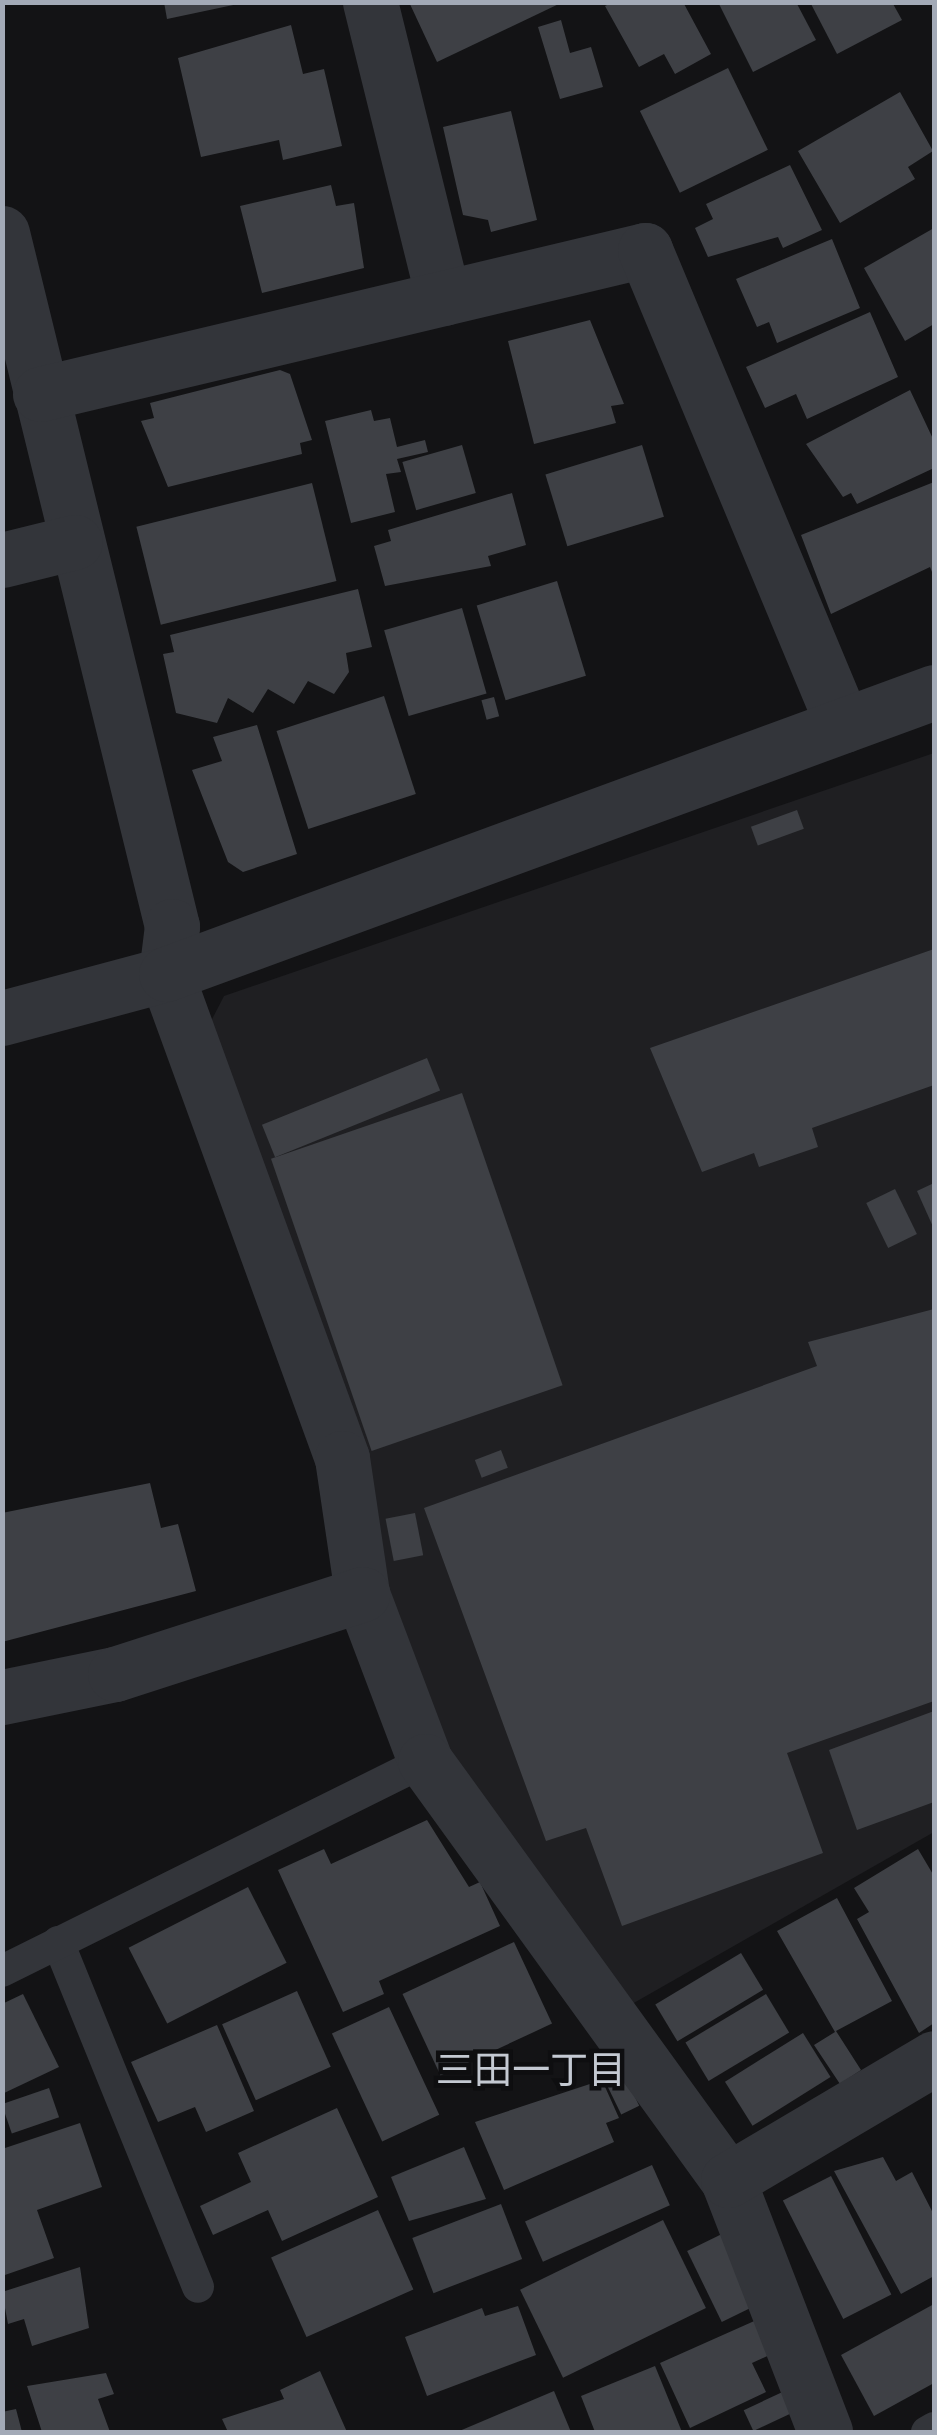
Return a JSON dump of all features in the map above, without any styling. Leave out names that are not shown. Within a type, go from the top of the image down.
[{"type":"street","points":[[370,2],[443,298]]},
{"type":"street","points":[[2,233],[172,926],[166,974],[342,1458],[362,1594],[425,1761],[728,2180],[824,2432]]},
{"type":"street","points":[[40,394],[646,250],[843,724]]},
{"type":"street","points":[[2,560],[76,542]]},
{"type":"street","points":[[2,1018],[166,974],[934,692]]},
{"type":"street","points":[[2,1697],[114,1674],[362,1594]]},
{"type":"street","points":[[728,2180],[934,2058]]},
{"type":"lane","points":[[2,1971],[425,1761]]},
{"type":"lane","points":[[58,1942],[198,2287]]},
{"type":"lane","points":[[926,2432],[934,2428]]},
{"type":"shaded area","points":[[934,753],[934,1832],[632,2004],[469,1791],[431,1722],[207,1029],[224,996]]},
{"type":"building","points":[[164,2],[238,2],[238,4],[167,19]]},
{"type":"building","points":[[409,2],[563,2],[437,62]]},
{"type":"building","points":[[613,2],[683,2],[711,54],[675,74],[664,54],[639,67],[605,6]]},
{"type":"building","points":[[718,2],[796,2],[816,40],[753,72]]},
{"type":"building","points":[[810,2],[892,2],[902,20],[837,54]]},
{"type":"building","points":[[561,20],[570,53],[591,47],[603,87],[560,99],[538,27]]},
{"type":"building","points":[[291,25],[303,74],[324,69],[342,146],[283,160],[279,140],[201,157],[178,58]]},
{"type":"building","points":[[728,68],[768,150],[680,193],[640,111]]},
{"type":"building","points":[[900,92],[933,151],[908,167],[915,179],[840,223],[798,151]]},
{"type":"building","points":[[511,111],[537,220],[491,232],[488,220],[463,215],[443,127]]},
{"type":"building","points":[[790,165],[822,230],[783,248],[778,237],[708,257],[695,228],[713,219],[706,204]]},
{"type":"building","points":[[331,185],[336,206],[354,203],[364,268],[262,293],[240,206]]},
{"type":"building","points":[[934,228],[934,324],[905,341],[864,268]]},
{"type":"building","points":[[832,239],[860,308],[777,343],[769,322],[757,327],[736,279]]},
{"type":"building","points":[[870,312],[898,377],[807,419],[796,394],[765,408],[746,367]]},
{"type":"building","points":[[590,320],[624,404],[611,406],[616,423],[534,444],[508,341]]},
{"type":"building","points":[[280,370],[290,374],[312,440],[300,443],[302,454],[168,487],[141,421],[154,418],[150,403]]},
{"type":"building","points":[[910,390],[934,441],[934,468],[857,504],[851,493],[843,497],[806,444]]},
{"type":"building","points":[[371,410],[374,421],[390,418],[397,447],[425,440],[428,452],[397,459],[401,472],[386,474],[395,512],[351,523],[325,421]]},
{"type":"building","points":[[462,445],[476,493],[416,510],[402,462]]},
{"type":"building","points":[[642,445],[664,517],[567,546],[545,475]]},
{"type":"building","points":[[934,482],[934,577],[930,567],[831,614],[801,535]]},
{"type":"building","points":[[312,483],[336,581],[161,625],[136,527]]},
{"type":"building","points":[[512,493],[526,545],[488,556],[491,566],[385,586],[374,546],[391,541],[388,530]]},
{"type":"building","points":[[557,581],[586,676],[506,700],[477,606]]},
{"type":"building","points":[[358,589],[372,647],[346,653],[349,672],[334,694],[308,681],[294,704],[268,689],[253,713],[228,698],[217,723],[176,713],[163,654],[174,652],[170,635]]},
{"type":"building","points":[[462,608],[487,694],[409,716],[384,630]]},
{"type":"building","points":[[384,696],[416,794],[308,829],[277,731]]},
{"type":"building","points":[[494,697],[499,716],[487,720],[481,700]]},
{"type":"building","points":[[257,725],[297,854],[243,872],[228,862],[192,770],[222,761],[213,737]]},
{"type":"building","points":[[797,810],[804,829],[758,846],[751,827]]},
{"type":"building","points":[[934,949],[934,1085],[812,1128],[818,1147],[759,1167],[754,1153],[702,1172],[650,1048]]},
{"type":"building","points":[[427,1058],[440,1090],[275,1157],[262,1125]]},
{"type":"building","points":[[462,1093],[563,1385],[372,1451],[271,1159]]},
{"type":"building","points":[[934,1183],[934,1229],[917,1191]]},
{"type":"building","points":[[895,1189],[917,1234],[888,1248],[866,1203]]},
{"type":"building","points":[[934,1309],[934,1701],[787,1753],[823,1853],[622,1926],[586,1828],[546,1841],[424,1508],[817,1366],[808,1342]]},
{"type":"building","points":[[501,1450],[508,1468],[482,1478],[475,1460]]},
{"type":"building","points":[[150,1483],[161,1528],[178,1524],[196,1591],[2,1642],[2,1513]]},
{"type":"building","points":[[415,1513],[423,1555],[394,1561],[386,1519]]},
{"type":"building","points":[[934,1711],[934,1802],[857,1830],[829,1750]]},
{"type":"building","points":[[427,1820],[469,1887],[480,1882],[500,1926],[379,1981],[384,1994],[343,2012],[278,1870],[324,1849],[331,1864]]},
{"type":"building","points":[[918,1849],[934,1876],[934,2023],[919,2033],[857,1919],[869,1912],[854,1888]]},
{"type":"building","points":[[248,1887],[287,1963],[167,2024],[129,1948]]},
{"type":"building","points":[[837,1898],[892,2001],[836,2031],[861,2070],[840,2084],[814,2045],[835,2032],[777,1931]]},
{"type":"building","points":[[514,1942],[552,2024],[441,2076],[403,1994]]},
{"type":"building","points":[[741,1953],[763,1990],[677,2041],[655,2005]]},
{"type":"building","points":[[297,1991],[331,2067],[256,2100],[222,2024]]},
{"type":"building","points":[[23,1994],[59,2067],[2,2094],[2,2004]]},
{"type":"building","points":[[766,1994],[789,2033],[709,2081],[685,2042]]},
{"type":"building","points":[[389,2007],[439,2115],[382,2141],[332,2034]]},
{"type":"building","points":[[217,2025],[254,2111],[206,2132],[195,2107],[158,2122],[131,2062]]},
{"type":"building","points":[[803,2033],[831,2077],[753,2126],[725,2082]]},
{"type":"building","points":[[616,2058],[639,2106],[621,2114],[598,2067]]},
{"type":"building","points":[[602,2080],[619,2118],[606,2123],[614,2142],[504,2190],[475,2122]]},
{"type":"building","points":[[49,2088],[59,2117],[12,2134],[2,2104]]},
{"type":"building","points":[[337,2108],[378,2197],[282,2241],[268,2210],[213,2235],[200,2206],[251,2182],[238,2153]]},
{"type":"building","points":[[80,2123],[102,2187],[37,2210],[54,2258],[2,2276],[2,2149]]},
{"type":"building","points":[[464,2147],[486,2199],[409,2221],[391,2177]]},
{"type":"building","points":[[883,2157],[896,2181],[912,2172],[934,2215],[934,2276],[901,2294],[834,2171]]},
{"type":"building","points":[[652,2165],[670,2205],[543,2262],[525,2222]]},
{"type":"building","points":[[831,2176],[891,2295],[843,2319],[783,2201]]},
{"type":"building","points":[[501,2204],[522,2259],[433,2293],[412,2238]]},
{"type":"building","points":[[378,2210],[413,2289],[307,2337],[271,2258]]},
{"type":"building","points":[[663,2220],[706,2308],[563,2378],[520,2290]]},
{"type":"building","points":[[724,2233],[759,2304],[722,2322],[687,2251]]},
{"type":"building","points":[[80,2267],[89,2328],[32,2346],[24,2319],[8,2324],[2,2292]]},
{"type":"building","points":[[934,2304],[934,2383],[874,2416],[841,2355]]},
{"type":"building","points":[[518,2306],[536,2355],[427,2396],[405,2337],[482,2308],[485,2316]]},
{"type":"building","points":[[761,2318],[776,2352],[752,2363],[766,2392],[690,2428],[660,2363]]},
{"type":"building","points":[[655,2366],[682,2432],[595,2432],[581,2396]]},
{"type":"building","points":[[320,2371],[347,2432],[228,2432],[222,2419],[284,2399],[280,2390]]},
{"type":"building","points":[[106,2373],[114,2394],[98,2399],[110,2432],[42,2432],[27,2386]]},
{"type":"building","points":[[789,2389],[799,2410],[753,2431],[744,2410]]},
{"type":"building","points":[[554,2391],[571,2432],[457,2432]]},
{"type":"building","points":[[16,2409],[22,2432],[2,2432],[2,2412]]},
{"type":"district","name":"三田一丁目","points":[[531,2070]]}]
